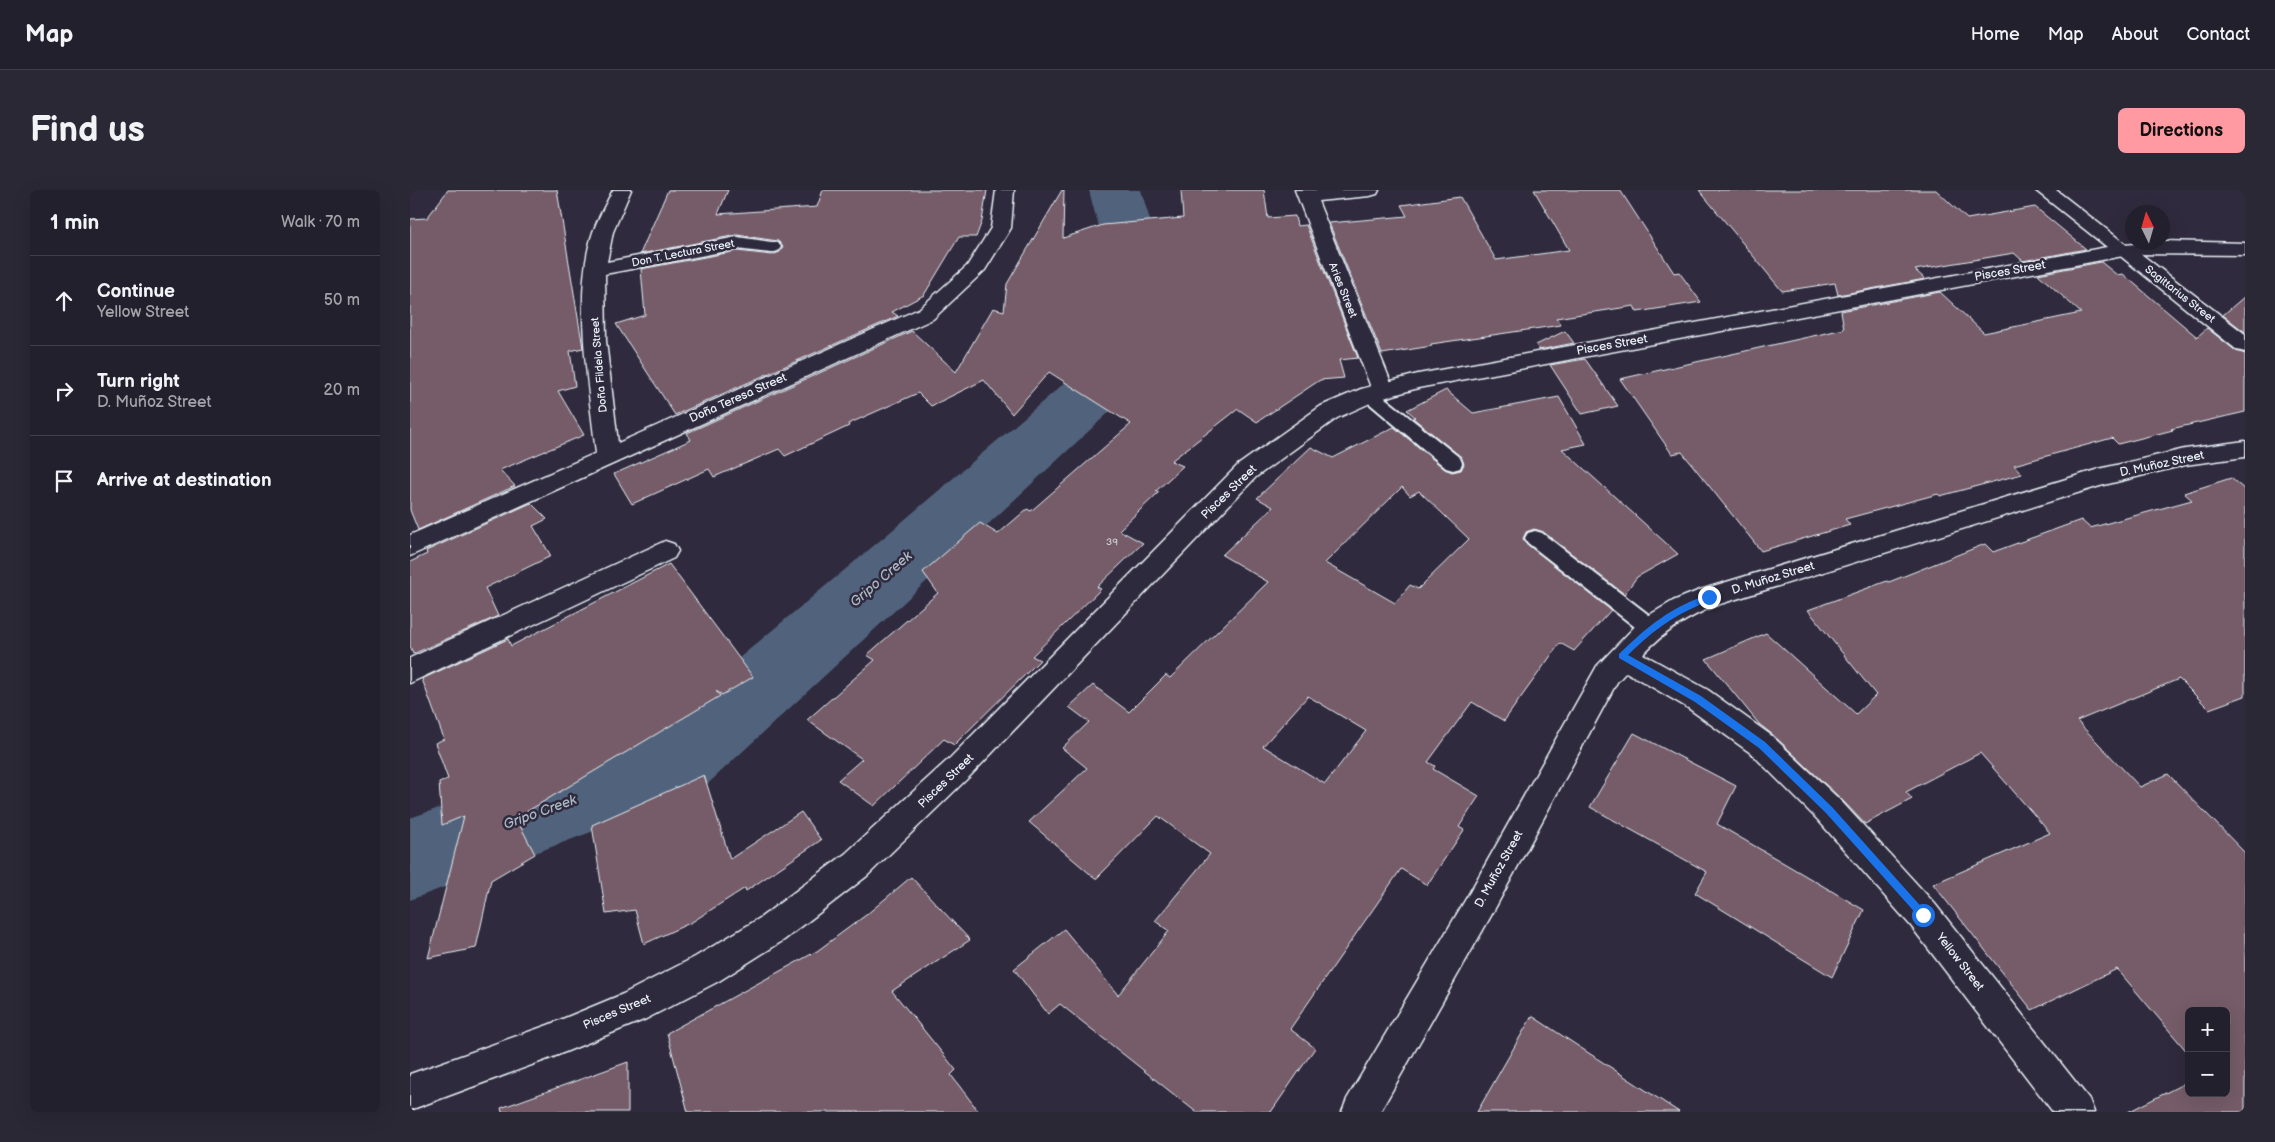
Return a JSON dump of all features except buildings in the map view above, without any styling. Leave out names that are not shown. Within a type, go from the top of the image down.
[{"type":"street","name":"Doña Fildela Street","points":[[608,456],[595,341],[595,270],[603,232],[622,190]]},
{"type":"street","name":"Doña Teresa Street","points":[[410,546],[926,314],[975,270],[1001,228],[1005,190]]},
{"type":"street","points":[[1305,194],[1370,190]]},
{"type":"street","name":"Sagittarius Street","points":[[2044,190],[2245,345]]},
{"type":"street","name":"Aries Street","points":[[1305,194],[1376,392]]},
{"type":"street","name":"Don T. Lectura Street","points":[[595,270],[738,242],[771,247]]},
{"type":"street","name":"Pisces Street","points":[[410,1092],[548,1042],[634,1007],[707,969],[772,929],[856,865],[961,766],[1247,472],[1329,412],[1376,392],[1428,379],[2124,250],[2157,247],[2245,249]]},
{"type":"street","name":"D. Muñoz Street","points":[[1360,1112],[1486,894],[1607,674],[1622,656],[1651,628],[1682,608],[1709,597],[2099,478],[2185,457],[2245,449]]},
{"type":"street","points":[[410,671],[665,551]]},
{"type":"street","name":"Yellow Street","points":[[1622,656],[1698,699],[1762,745],[1829,810],[1923,915],[2076,1112]]},
{"type":"lane","name":"Aries Street","points":[[1376,392],[1453,463]]},
{"type":"lane","points":[[1535,538],[1651,628]]},
{"type":"waterway","name":"Gripo Creek","points":[[410,859],[671,765],[914,552],[1192,304],[1143,261],[1125,227],[1115,190]]},
{"type":"route","points":[[1709,597],[1682,608],[1651,628],[1622,656],[1698,699],[1762,745],[1829,810],[1923,915]]}]
